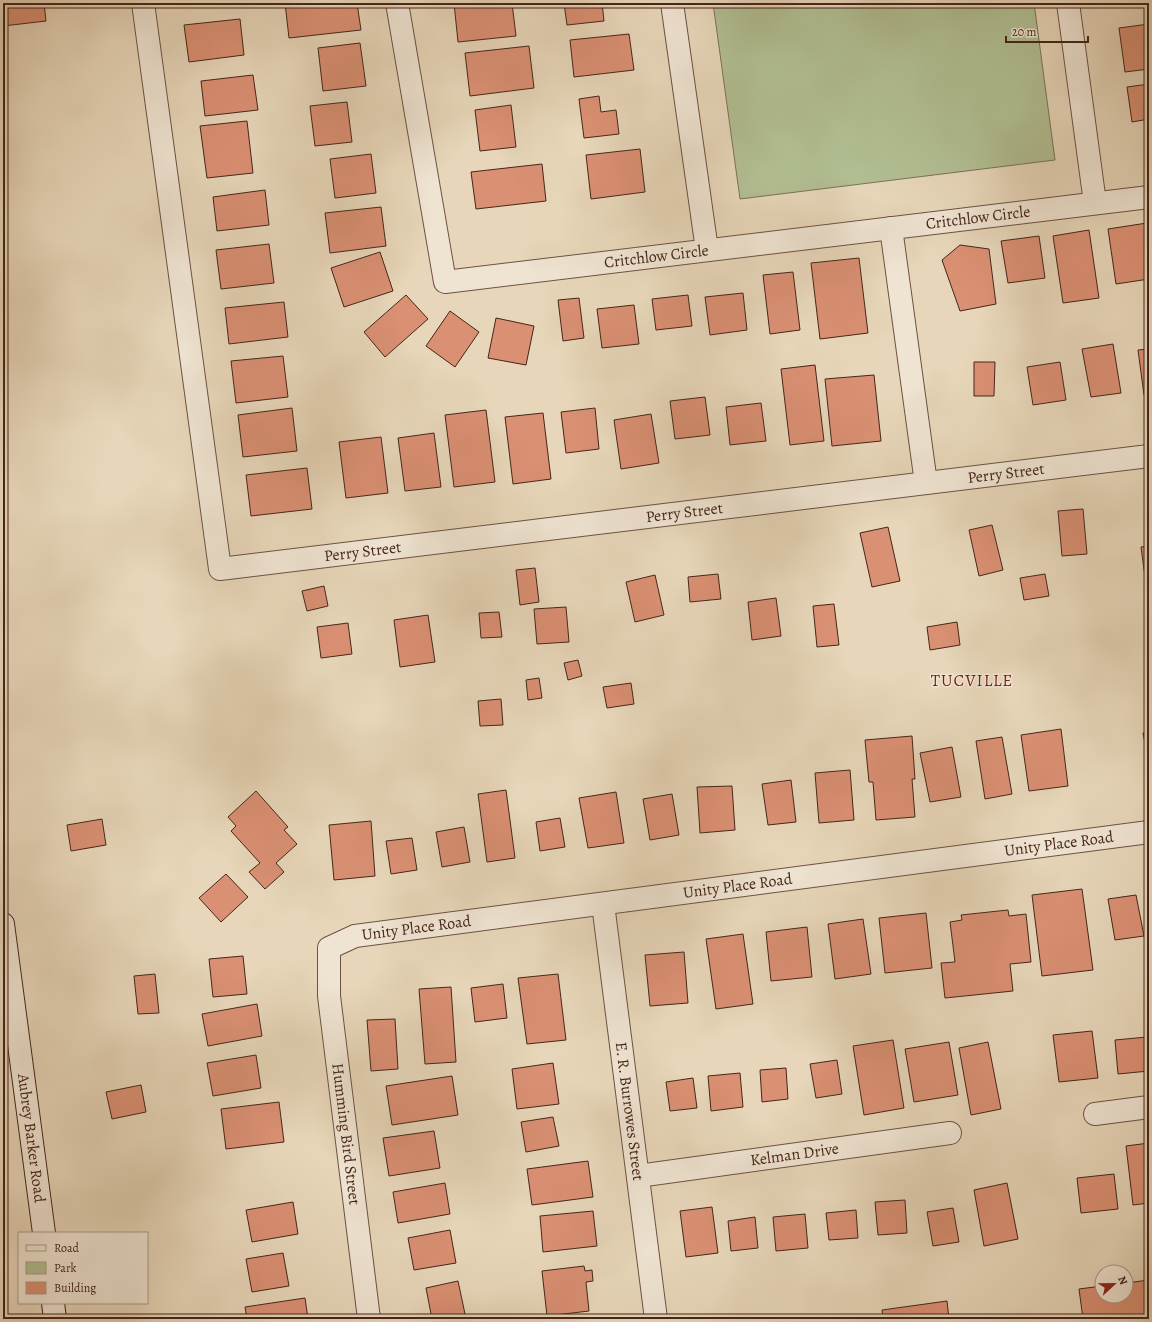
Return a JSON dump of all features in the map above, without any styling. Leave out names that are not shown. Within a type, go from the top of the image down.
[{"type":"street","name":"Perry Street","points":[[143,3],[220,569],[1149,456]]},
{"type":"street","name":"Critchlow Circle","points":[[397,3],[445,282],[1149,197]]},
{"type":"street","points":[[672,3],[707,250]]},
{"type":"street","points":[[1068,3],[1095,203]]},
{"type":"street","points":[[891,228],[926,483]]},
{"type":"street","name":"Unity Place Road","points":[[330,948],[355,936],[1149,832]]},
{"type":"street","name":"E. R. Burrowes Street","points":[[603,904],[656,1319]]},
{"type":"street","name":"Aubrey Barker Road","points":[[3,924],[44,1232]]},
{"type":"street","name":"Humming Bird Street","points":[[330,948],[329,996],[369,1319]]},
{"type":"street","points":[[1094,1114],[1149,1107]]},
{"type":"street","name":"Kelman Drive","points":[[638,1176],[950,1133]]},
{"type":"street","points":[[53,1304],[55,1319]]},
{"type":"green space","points":[[713,3],[1034,3],[1055,160],[740,199]]},
{"type":"building","points":[[3,3],[44,3],[46,21],[3,26]]},
{"type":"building","points":[[285,3],[357,3],[361,30],[289,38]]},
{"type":"building","points":[[454,3],[512,3],[516,36],[458,42]]},
{"type":"building","points":[[564,3],[602,3],[604,21],[567,25]]},
{"type":"building","points":[[240,19],[244,55],[189,62],[184,25]]},
{"type":"building","points":[[1149,24],[1149,69],[1125,72],[1119,28]]},
{"type":"building","points":[[629,34],[634,70],[574,77],[570,40]]},
{"type":"building","points":[[360,43],[366,86],[323,91],[318,48]]},
{"type":"building","points":[[529,46],[534,88],[470,96],[465,53]]},
{"type":"building","points":[[253,75],[258,110],[205,116],[201,81]]},
{"type":"building","points":[[1149,84],[1149,119],[1132,122],[1127,87]]},
{"type":"building","points":[[599,96],[601,112],[616,110],[619,134],[584,138],[579,99]]},
{"type":"building","points":[[347,102],[352,142],[315,146],[310,106]]},
{"type":"building","points":[[511,105],[516,147],[480,151],[475,110]]},
{"type":"building","points":[[247,121],[253,173],[207,178],[200,126]]},
{"type":"building","points":[[640,149],[645,192],[591,199],[586,155]]},
{"type":"building","points":[[371,154],[376,193],[335,198],[330,159]]},
{"type":"building","points":[[542,164],[546,201],[476,209],[471,172]]},
{"type":"building","points":[[265,190],[269,225],[217,231],[213,197]]},
{"type":"building","points":[[381,207],[386,246],[330,253],[325,213]]},
{"type":"building","points":[[1147,223],[1149,233],[1149,279],[1116,284],[1108,229]]},
{"type":"building","points":[[1089,230],[1099,298],[1063,303],[1053,236]]},
{"type":"building","points":[[1039,236],[1045,278],[1008,283],[1001,241]]},
{"type":"building","points":[[269,244],[274,283],[221,289],[216,250]]},
{"type":"building","points":[[960,245],[989,249],[996,304],[960,311],[942,260]]},
{"type":"building","points":[[380,252],[393,291],[344,307],[331,268]]},
{"type":"building","points":[[859,258],[868,333],[820,339],[811,263]]},
{"type":"building","points":[[793,272],[800,330],[770,334],[763,275]]},
{"type":"building","points":[[743,293],[747,330],[710,335],[705,297]]},
{"type":"building","points":[[406,295],[428,319],[385,357],[364,332]]},
{"type":"building","points":[[688,295],[692,326],[656,330],[652,299]]},
{"type":"building","points":[[579,298],[584,338],[563,341],[558,300]]},
{"type":"building","points":[[284,302],[288,337],[229,344],[225,308]]},
{"type":"building","points":[[634,305],[639,344],[602,348],[597,309]]},
{"type":"building","points":[[450,311],[479,332],[455,367],[426,346]]},
{"type":"building","points":[[496,318],[534,326],[526,365],[488,358]]},
{"type":"building","points":[[1113,344],[1121,393],[1091,397],[1082,349]]},
{"type":"building","points":[[1149,349],[1149,394],[1144,395],[1138,350]]},
{"type":"building","points":[[283,356],[288,397],[236,403],[231,361]]},
{"type":"building","points":[[974,362],[995,362],[994,396],[974,396]]},
{"type":"building","points":[[1060,362],[1066,400],[1033,405],[1027,367]]},
{"type":"building","points":[[815,365],[824,441],[790,445],[781,369]]},
{"type":"building","points":[[874,375],[881,441],[832,446],[825,379]]},
{"type":"building","points":[[705,397],[710,435],[675,439],[670,401]]},
{"type":"building","points":[[761,403],[766,441],[730,445],[726,407]]},
{"type":"building","points":[[292,408],[297,451],[243,457],[238,415]]},
{"type":"building","points":[[595,408],[599,449],[566,453],[561,412]]},
{"type":"building","points":[[486,410],[495,482],[454,487],[445,415]]},
{"type":"building","points":[[543,413],[551,479],[513,484],[505,417]]},
{"type":"building","points":[[651,414],[659,463],[621,469],[614,420]]},
{"type":"building","points":[[434,433],[441,487],[405,491],[398,438]]},
{"type":"building","points":[[381,437],[388,493],[346,498],[339,442]]},
{"type":"building","points":[[307,468],[312,509],[251,516],[246,475]]},
{"type":"building","points":[[1083,509],[1087,554],[1062,556],[1058,511]]},
{"type":"building","points":[[992,525],[1003,570],[979,576],[969,530]]},
{"type":"building","points":[[888,527],[900,581],[872,587],[860,533]]},
{"type":"building","points":[[1149,546],[1149,607],[1141,547]]},
{"type":"building","points":[[535,568],[539,602],[520,605],[516,570]]},
{"type":"building","points":[[718,574],[721,599],[690,602],[688,577]]},
{"type":"building","points":[[1045,574],[1049,596],[1024,600],[1020,578]]},
{"type":"building","points":[[655,575],[664,615],[635,622],[626,582]]},
{"type":"building","points":[[324,586],[328,606],[307,611],[302,591]]},
{"type":"building","points":[[776,598],[781,636],[752,640],[748,602]]},
{"type":"building","points":[[834,604],[839,645],[817,647],[813,606]]},
{"type":"building","points":[[566,607],[569,642],[537,644],[534,609]]},
{"type":"building","points":[[499,612],[502,637],[481,638],[479,613]]},
{"type":"building","points":[[428,615],[435,662],[400,667],[394,620]]},
{"type":"building","points":[[957,622],[960,645],[930,650],[927,627]]},
{"type":"building","points":[[348,623],[352,654],[321,658],[317,627]]},
{"type":"building","points":[[578,660],[582,676],[568,680],[564,663]]},
{"type":"building","points":[[539,678],[542,698],[528,700],[526,680]]},
{"type":"building","points":[[631,683],[634,704],[607,708],[603,687]]},
{"type":"building","points":[[501,699],[503,725],[480,726],[478,701]]},
{"type":"building","points":[[1061,729],[1068,786],[1029,791],[1021,735]]},
{"type":"building","points":[[1149,732],[1149,764],[1143,733]]},
{"type":"building","points":[[912,736],[915,779],[912,779],[915,817],[876,820],[873,782],[869,782],[865,740]]},
{"type":"building","points":[[1002,737],[1012,794],[985,799],[976,741]]},
{"type":"building","points":[[952,747],[961,797],[930,802],[920,753]]},
{"type":"building","points":[[850,770],[854,820],[819,823],[815,773]]},
{"type":"building","points":[[791,780],[796,822],[768,825],[762,784]]},
{"type":"building","points":[[732,786],[735,830],[700,833],[697,787]]},
{"type":"building","points":[[506,790],[515,858],[487,862],[478,794]]},
{"type":"building","points":[[256,791],[288,827],[284,830],[297,844],[276,863],[284,872],[265,889],[249,872],[260,863],[231,831],[236,826],[228,817]]},
{"type":"building","points":[[616,792],[624,843],[588,848],[579,798]]},
{"type":"building","points":[[672,794],[679,835],[650,840],[643,799]]},
{"type":"building","points":[[560,818],[565,847],[540,851],[536,822]]},
{"type":"building","points":[[102,819],[106,845],[71,851],[67,825]]},
{"type":"building","points":[[371,821],[375,876],[334,880],[329,825]]},
{"type":"building","points":[[464,827],[470,862],[442,867],[436,832]]},
{"type":"building","points":[[412,838],[417,870],[391,874],[386,841]]},
{"type":"building","points":[[226,874],[248,897],[221,922],[199,898]]},
{"type":"building","points":[[1082,889],[1093,970],[1042,976],[1032,895]]},
{"type":"building","points":[[1136,895],[1144,936],[1115,940],[1108,899]]},
{"type":"building","points":[[1008,910],[1009,916],[1026,914],[1031,962],[1010,964],[1013,991],[945,998],[941,963],[955,962],[950,922],[962,920],[961,915]]},
{"type":"building","points":[[926,913],[932,968],[885,973],[879,918]]},
{"type":"building","points":[[863,919],[871,974],[835,979],[828,924]]},
{"type":"building","points":[[807,927],[812,977],[771,981],[766,932]]},
{"type":"building","points":[[743,934],[753,1004],[716,1009],[706,939]]},
{"type":"building","points":[[684,952],[688,1003],[650,1006],[645,955]]},
{"type":"building","points":[[243,956],[247,994],[213,997],[209,959]]},
{"type":"building","points":[[155,974],[159,1013],[138,1014],[134,976]]},
{"type":"building","points":[[558,974],[566,1040],[527,1044],[518,978]]},
{"type":"building","points":[[503,984],[507,1018],[475,1022],[471,988]]},
{"type":"building","points":[[451,987],[456,1062],[425,1064],[419,989]]},
{"type":"building","points":[[257,1004],[262,1036],[208,1046],[202,1014]]},
{"type":"building","points":[[395,1019],[398,1069],[371,1071],[367,1020]]},
{"type":"building","points":[[1092,1031],[1098,1078],[1059,1082],[1053,1035]]},
{"type":"building","points":[[1147,1037],[1149,1071],[1118,1074],[1115,1040]]},
{"type":"building","points":[[893,1040],[904,1108],[864,1115],[853,1046]]},
{"type":"building","points":[[949,1042],[958,1095],[914,1102],[905,1049]]},
{"type":"building","points":[[988,1042],[1001,1109],[971,1115],[959,1048]]},
{"type":"building","points":[[256,1055],[261,1088],[213,1096],[207,1063]]},
{"type":"building","points":[[837,1060],[842,1094],[816,1098],[810,1064]]},
{"type":"building","points":[[553,1063],[559,1104],[517,1109],[512,1069]]},
{"type":"building","points":[[786,1068],[788,1099],[762,1102],[760,1070]]},
{"type":"building","points":[[740,1073],[743,1107],[711,1111],[708,1076]]},
{"type":"building","points":[[452,1076],[458,1115],[392,1125],[386,1086]]},
{"type":"building","points":[[693,1078],[697,1108],[670,1111],[666,1082]]},
{"type":"building","points":[[141,1085],[146,1112],[112,1119],[106,1092]]},
{"type":"building","points":[[279,1102],[284,1142],[226,1149],[221,1109]]},
{"type":"building","points":[[553,1117],[559,1146],[526,1152],[521,1122]]},
{"type":"building","points":[[434,1131],[440,1168],[389,1176],[383,1138]]},
{"type":"building","points":[[1149,1143],[1149,1203],[1133,1205],[1126,1146]]},
{"type":"building","points":[[588,1161],[593,1197],[532,1205],[527,1169]]},
{"type":"building","points":[[1114,1174],[1118,1209],[1081,1213],[1077,1178]]},
{"type":"building","points":[[445,1183],[450,1214],[398,1223],[393,1192]]},
{"type":"building","points":[[1007,1183],[1018,1239],[984,1246],[974,1190]]},
{"type":"building","points":[[905,1200],[907,1233],[878,1235],[875,1202]]},
{"type":"building","points":[[293,1202],[298,1234],[252,1242],[246,1210]]},
{"type":"building","points":[[712,1207],[718,1253],[686,1257],[680,1211]]},
{"type":"building","points":[[953,1208],[959,1242],[933,1246],[927,1212]]},
{"type":"building","points":[[856,1210],[858,1238],[829,1240],[826,1213]]},
{"type":"building","points":[[593,1211],[597,1246],[543,1252],[540,1216]]},
{"type":"building","points":[[805,1214],[808,1248],[776,1251],[773,1217]]},
{"type":"building","points":[[755,1217],[758,1248],[731,1251],[728,1221]]},
{"type":"building","points":[[450,1230],[456,1263],[414,1270],[408,1238]]},
{"type":"building","points":[[283,1253],[289,1286],[252,1292],[246,1259]]},
{"type":"building","points":[[584,1266],[585,1271],[592,1270],[593,1281],[586,1282],[589,1311],[547,1316],[542,1271]]},
{"type":"building","points":[[1149,1280],[1149,1319],[1083,1319],[1079,1289],[1094,1287],[1094,1304],[1134,1304],[1134,1282]]},
{"type":"building","points":[[458,1281],[465,1314],[432,1319],[426,1288]]},
{"type":"building","points":[[305,1298],[308,1319],[247,1319],[245,1307]]},
{"type":"building","points":[[947,1301],[949,1319],[883,1319],[882,1310]]},
{"type":"district","name":"TUCVILLE","points":[[972,680]]}]
